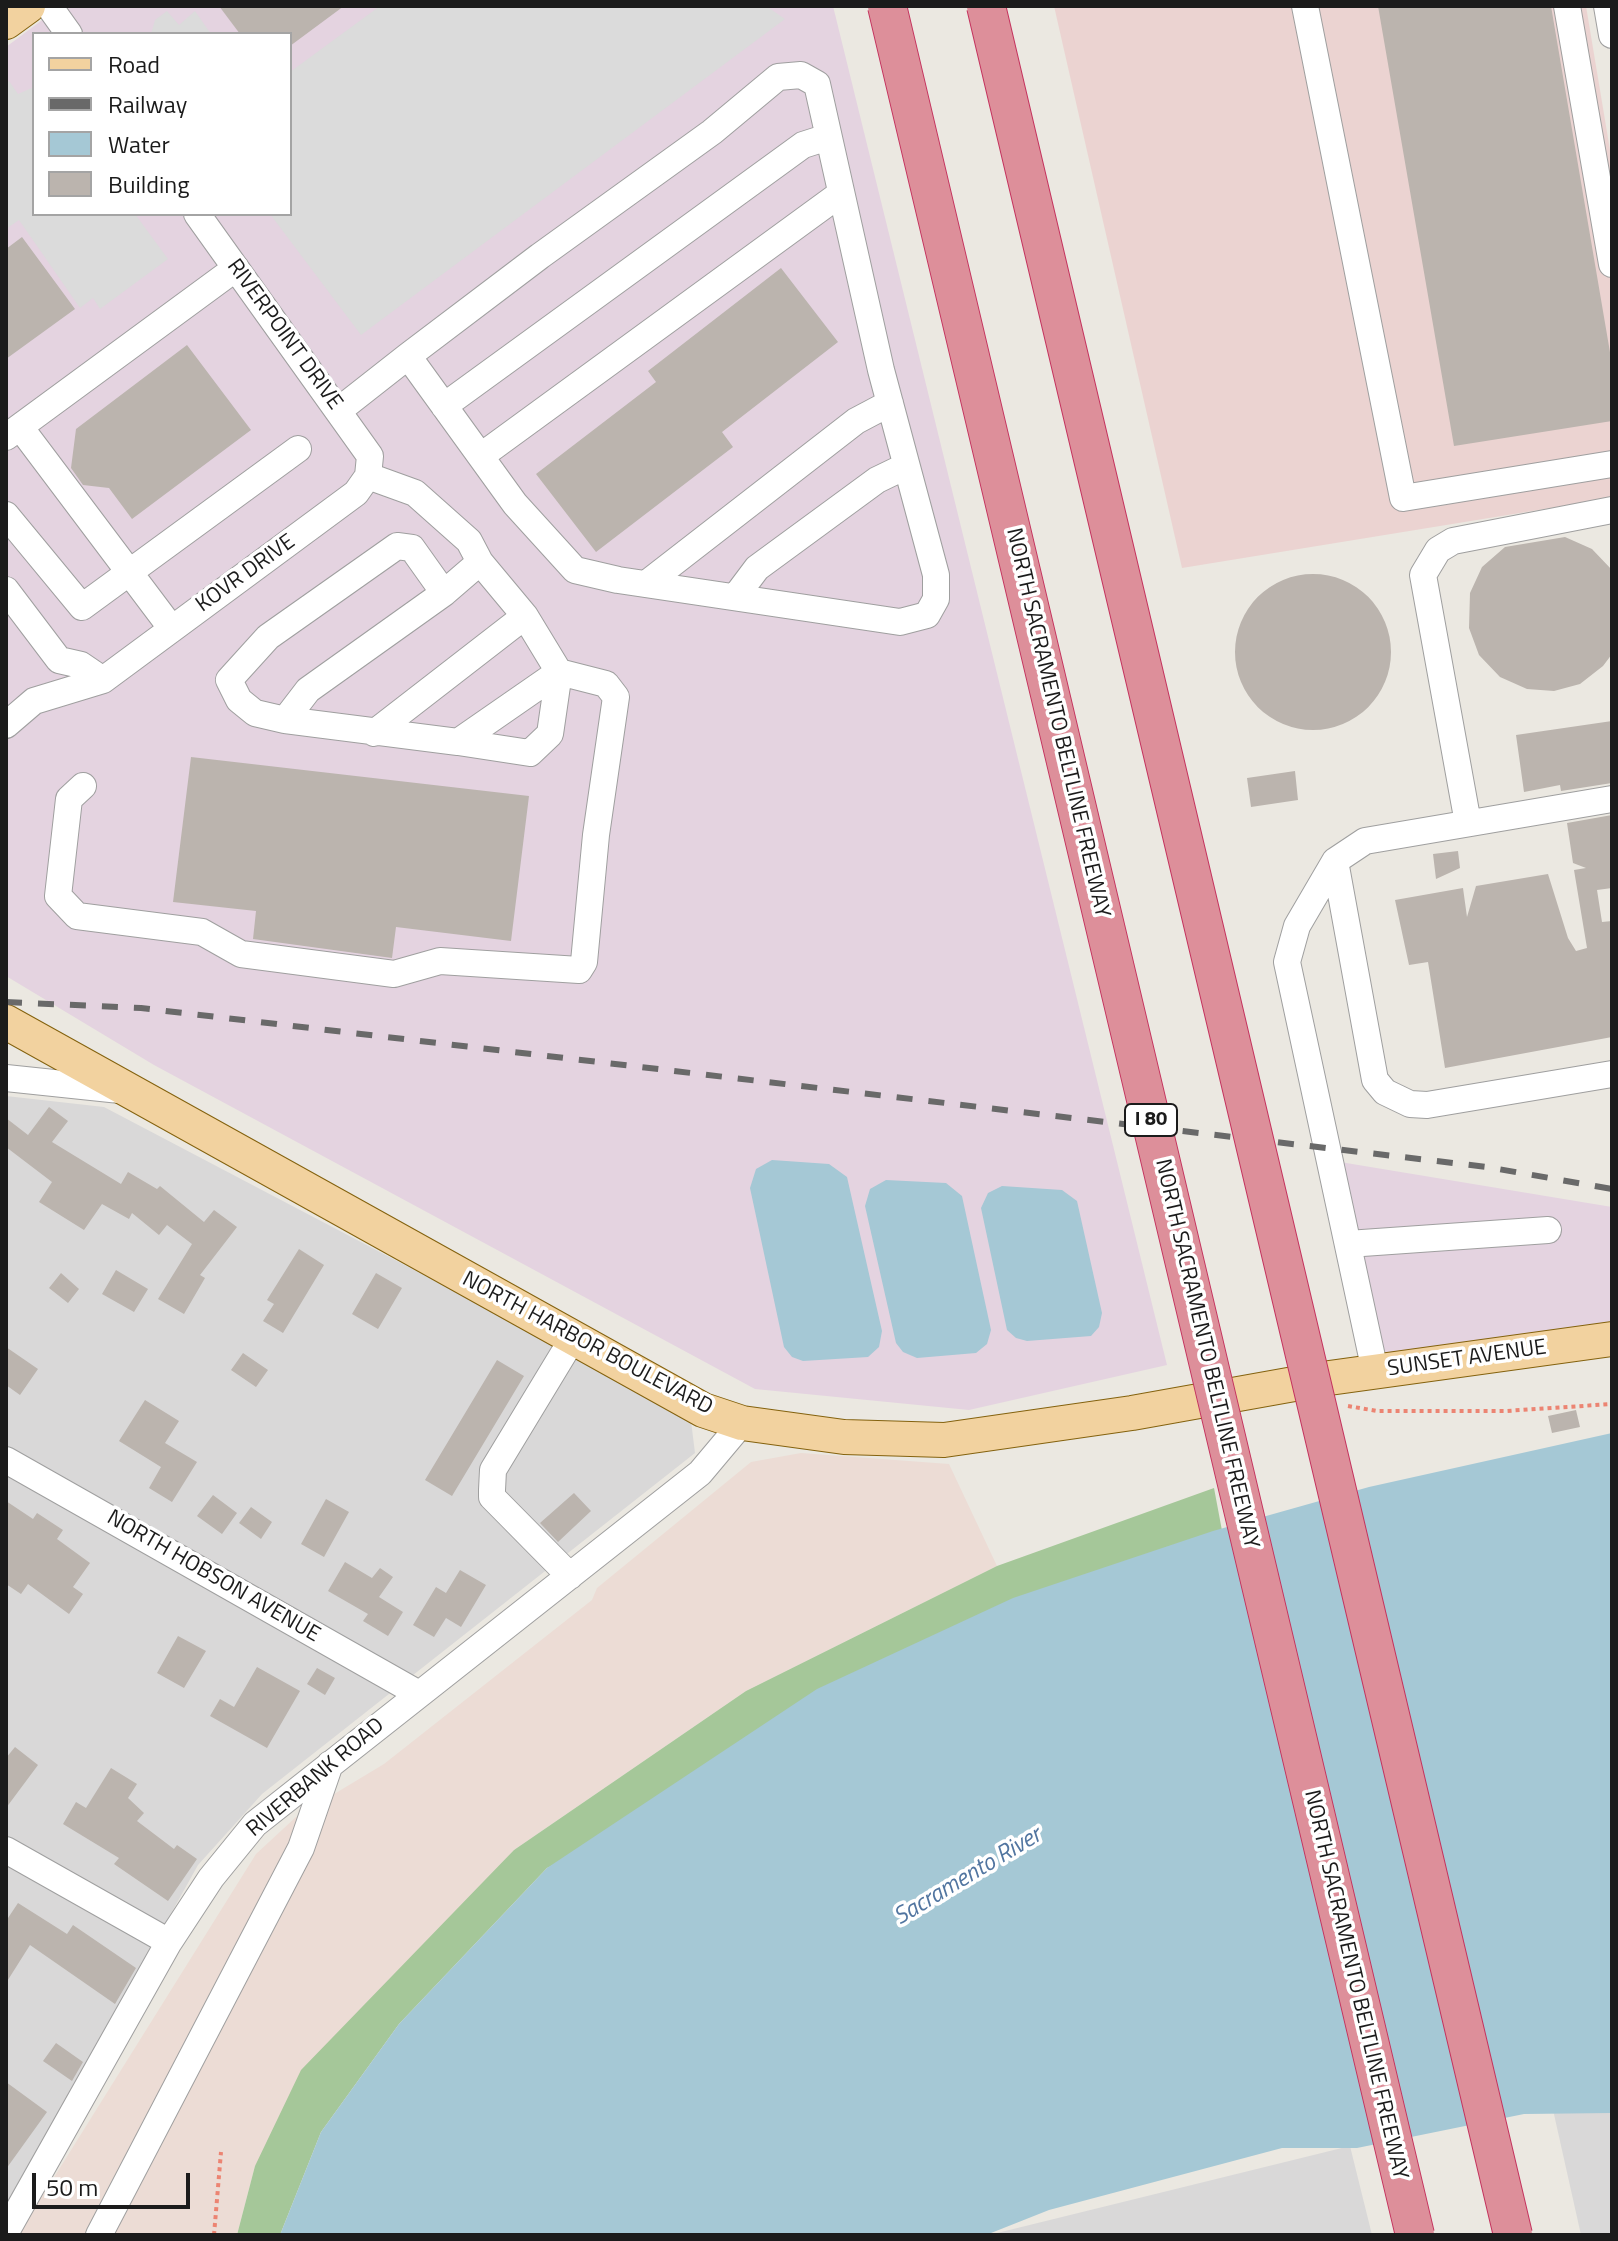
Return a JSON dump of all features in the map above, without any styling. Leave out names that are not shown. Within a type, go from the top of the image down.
[{"type":"highway","name":"NORTH SACRAMENTO BELTLINE FREEWAY","points":[[887,6],[1415,2235]]},
{"type":"highway","points":[[986,6],[1513,2235]]},
{"type":"main road","points":[[6,22],[28,6]]},
{"type":"main road","name":"NORTH HARBOR BOULEVARD","points":[[6,1022],[703,1410],[742,1423],[844,1437],[944,1440],[1132,1413],[1322,1379]]},
{"type":"main road","name":"SUNSET AVENUE","points":[[1322,1379],[1612,1339]]},
{"type":"street","points":[[49,6],[68,32]]},
{"type":"street","points":[[1305,6],[1403,498],[1612,464]]},
{"type":"street","points":[[1567,6],[1612,264]]},
{"type":"street","points":[[1607,6],[1612,35]]},
{"type":"street","points":[[338,411],[408,356],[712,132],[778,77],[801,75],[817,84],[890,403],[936,575],[936,599],[927,615],[900,622],[646,584],[575,570],[515,504],[408,356]]},
{"type":"street","points":[[444,406],[803,145],[828,137]]},
{"type":"street","points":[[481,456],[840,194]]},
{"type":"street","name":"RIVERPOINT DRIVE","points":[[198,216],[338,411],[369,466]]},
{"type":"street","points":[[172,629],[13,432],[236,268]]},
{"type":"street","points":[[646,584],[856,421],[890,403]]},
{"type":"street","points":[[6,515],[82,607],[298,449]]},
{"type":"street","points":[[369,466],[415,493],[469,541],[480,562],[525,616],[559,672],[550,734],[530,753],[285,720],[255,713],[239,700],[229,680],[268,637],[397,546],[412,548],[444,593]]},
{"type":"street","name":"KOVR DRIVE","points":[[6,725],[34,701],[103,680],[356,493],[369,466]]},
{"type":"street","points":[[736,596],[757,568],[877,480],[906,466]]},
{"type":"street","points":[[1468,823],[1423,575],[1438,550],[1453,541],[1612,510]]},
{"type":"street","points":[[285,720],[308,690],[444,593],[480,562]]},
{"type":"street","points":[[6,590],[59,660],[81,665],[103,680]]},
{"type":"street","points":[[374,733],[525,616]]},
{"type":"street","points":[[83,786],[69,799],[58,896],[77,916],[202,932],[241,954],[394,974],[440,961],[579,970],[584,962],[596,835],[616,697],[606,684],[559,672],[458,742]]},
{"type":"street","points":[[1375,1371],[1287,962],[1297,926],[1335,861],[1365,841],[1612,799]]},
{"type":"street","points":[[1335,861],[1375,1080],[1385,1092],[1410,1104],[1427,1105],[1612,1074]]},
{"type":"street","points":[[6,1078],[124,1090]]},
{"type":"street","points":[[1348,1244],[1548,1230]]},
{"type":"street","points":[[570,1576],[492,1497],[492,1490],[493,1470],[573,1338]]},
{"type":"street","name":"RIVERBANK ROAD","points":[[6,2232],[169,1942],[211,1878],[255,1824],[700,1473],[742,1423]]},
{"type":"street","name":"NORTH HOBSON AVENUE","points":[[6,1460],[419,1694]]},
{"type":"street","points":[[99,2235],[301,1848],[330,1764]]},
{"type":"street","points":[[6,1850],[169,1942]]},
{"type":"path","points":[[1343,1405],[1377,1411],[1506,1411],[1612,1404]]},
{"type":"path","points":[[214,2235],[221,2152]]},
{"type":"shaded area","points":[[61,6],[833,6],[1167,1365],[969,1410],[755,1389],[154,1065],[6,976],[6,47]]},
{"type":"shaded area","points":[[380,6],[766,6],[785,19],[361,335],[272,216],[292,216],[292,71]]},
{"type":"shaded area","points":[[1054,6],[1586,6],[1612,162],[1612,498],[1182,568]]},
{"type":"shaded area","points":[[167,11],[179,25],[195,11],[210,32],[152,32],[155,20]]},
{"type":"shaded area","points":[[9,81],[18,94],[32,88],[32,216],[136,216],[168,259],[100,309],[93,298],[80,308],[19,220],[6,229],[6,83]]},
{"type":"shaded area","points":[[6,1096],[104,1107],[671,1405],[691,1421],[695,1453],[262,1794],[198,1865],[6,2210]]},
{"type":"shaded area","points":[[1316,1158],[1612,1207],[1612,1327],[1365,1355]]},
{"type":"shaded area","points":[[801,1453],[949,1464],[997,1566],[746,1691],[514,1850],[255,2166],[237,2235],[18,2235],[256,1854],[296,1817],[384,1764],[592,1600],[597,1588],[751,1462]]},
{"type":"shaded area","points":[[1549,2092],[1612,2096],[1612,2235],[1581,2235]]},
{"type":"shaded area","points":[[1350,2146],[1372,2235],[989,2235]]},
{"type":"green space","points":[[1214,1488],[1226,1552],[547,1868],[399,2024],[321,2132],[280,2235],[237,2235],[255,2166],[301,2070],[514,1850],[746,1691],[997,1566]]},
{"type":"water","points":[[772,1160],[829,1164],[847,1177],[882,1331],[879,1347],[868,1357],[803,1361],[792,1357],[784,1347],[750,1188],[756,1169]]},
{"type":"water","points":[[886,1180],[946,1183],[962,1196],[991,1330],[987,1344],[976,1353],[917,1358],[903,1352],[896,1343],[865,1206],[870,1189]]},
{"type":"water","points":[[1002,1186],[1062,1190],[1077,1201],[1102,1313],[1099,1327],[1091,1336],[1027,1341],[1016,1338],[1007,1330],[981,1208],[988,1193]]},
{"type":"water","name":"Sacramento River","points":[[1612,1433],[1612,2113],[1524,2114],[1357,2148],[1282,2148],[1049,2210],[986,2235],[280,2235],[321,2132],[399,2024],[547,1868],[817,1689],[1013,1598],[1213,1531],[1369,1487]]},
{"type":"building","points":[[219,6],[344,6],[292,45],[292,32],[238,32]]},
{"type":"building","points":[[1378,6],[1551,6],[1612,364],[1612,421],[1454,446]]},
{"type":"building","points":[[22,237],[75,309],[6,359],[6,249]]},
{"type":"building","points":[[781,268],[838,342],[722,432],[733,447],[596,552],[536,474],[656,382],[648,371]]},
{"type":"building","points":[[187,345],[251,430],[132,519],[109,488],[83,485],[71,468],[76,429]]},
{"type":"building","points":[[1565,537],[1592,549],[1612,570],[1612,654],[1603,666],[1580,684],[1554,691],[1527,689],[1500,677],[1479,655],[1469,628],[1470,593],[1482,567],[1505,547]]},
{"type":"building","points":[[1313,574],[1343,580],[1368,597],[1385,622],[1391,652],[1385,682],[1368,707],[1343,724],[1313,730],[1283,724],[1258,707],[1241,682],[1235,652],[1241,622],[1258,597],[1283,580]]},
{"type":"building","points":[[1612,721],[1612,783],[1561,791],[1560,785],[1524,792],[1516,735]]},
{"type":"building","points":[[191,757],[529,796],[511,941],[396,927],[392,958],[253,939],[256,911],[173,902]]},
{"type":"building","points":[[1295,771],[1298,800],[1251,807],[1247,778]]},
{"type":"building","points":[[1612,815],[1612,888],[1597,890],[1602,922],[1612,921],[1612,1037],[1445,1068],[1428,962],[1409,965],[1395,900],[1463,888],[1467,917],[1476,886],[1548,874],[1568,938],[1576,951],[1587,948],[1574,870],[1586,868],[1573,863],[1567,823]]},
{"type":"building","points":[[1458,851],[1460,868],[1436,879],[1433,854]]},
{"type":"building","points":[[49,1107],[68,1121],[52,1142],[121,1184],[128,1172],[157,1189],[160,1186],[204,1222],[214,1210],[237,1227],[200,1275],[205,1278],[184,1314],[158,1299],[192,1244],[167,1225],[159,1235],[132,1213],[129,1219],[102,1204],[84,1230],[39,1202],[52,1182],[6,1147],[6,1118],[28,1135]]},
{"type":"building","points":[[299,1249],[324,1265],[283,1333],[263,1321],[274,1304],[267,1300]]},
{"type":"building","points":[[116,1270],[148,1289],[134,1312],[102,1294]]},
{"type":"building","points":[[61,1273],[79,1289],[68,1303],[49,1288]]},
{"type":"building","points":[[376,1273],[402,1288],[378,1329],[352,1314]]},
{"type":"building","points":[[6,1347],[38,1369],[20,1395],[6,1385]]},
{"type":"building","points":[[243,1353],[268,1370],[256,1387],[231,1370]]},
{"type":"building","points":[[497,1360],[524,1376],[452,1496],[425,1480]]},
{"type":"building","points":[[145,1400],[179,1421],[165,1443],[197,1462],[172,1502],[149,1488],[161,1467],[119,1441]]},
{"type":"building","points":[[1576,1410],[1580,1427],[1552,1433],[1548,1416]]},
{"type":"building","points":[[574,1493],[591,1511],[558,1542],[540,1523]]},
{"type":"building","points":[[213,1495],[237,1513],[222,1534],[197,1516]]},
{"type":"building","points":[[326,1499],[349,1512],[324,1557],[301,1544]]},
{"type":"building","points":[[6,1501],[33,1519],[37,1513],[63,1530],[57,1539],[90,1563],[73,1587],[83,1594],[69,1614],[28,1584],[21,1594],[6,1584]]},
{"type":"building","points":[[251,1507],[272,1522],[261,1539],[239,1523]]},
{"type":"building","points":[[345,1562],[372,1578],[380,1568],[393,1577],[379,1597],[403,1612],[388,1636],[363,1621],[368,1614],[328,1591]]},
{"type":"building","points":[[460,1570],[486,1585],[461,1627],[446,1618],[434,1637],[413,1625],[436,1587],[446,1593]]},
{"type":"building","points":[[178,1636],[206,1651],[184,1688],[157,1673]]},
{"type":"building","points":[[257,1667],[300,1691],[267,1748],[210,1716],[220,1699],[234,1707]]},
{"type":"building","points":[[317,1668],[335,1678],[325,1695],[307,1684]]},
{"type":"building","points":[[15,1747],[38,1765],[6,1808],[6,1758]]},
{"type":"building","points":[[111,1768],[137,1784],[128,1798],[144,1813],[137,1821],[174,1849],[177,1845],[197,1859],[168,1901],[114,1864],[119,1858],[63,1824],[76,1802],[86,1808]]},
{"type":"building","points":[[18,1903],[67,1934],[73,1925],[136,1968],[115,2004],[30,1945],[6,1983],[6,1921]]},
{"type":"building","points":[[56,2043],[83,2062],[72,2081],[43,2061]]},
{"type":"building","points":[[6,2082],[47,2112],[6,2169]]},
{"type":"railway","points":[[6,1002],[141,1008],[1487,1167],[1612,1189]]}]
